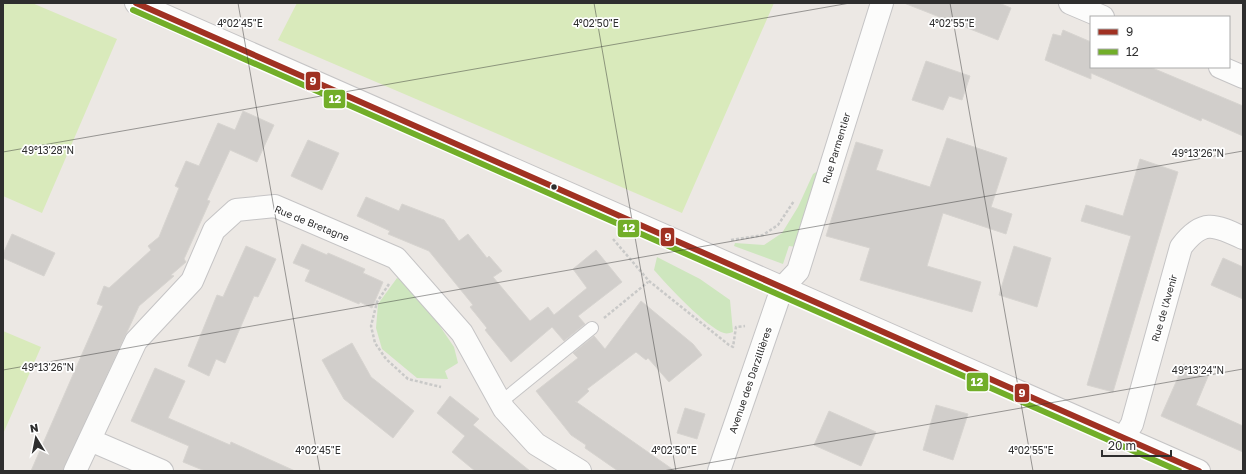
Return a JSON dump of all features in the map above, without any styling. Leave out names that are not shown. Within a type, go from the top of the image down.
[{"type":"street","points":[[136,3],[1199,471]]},
{"type":"street","name":"Rue Parmentier","points":[[782,288],[798,271],[882,3]]},
{"type":"street","points":[[1070,3],[1101,16]]},
{"type":"street","points":[[1223,68],[1243,76]]},
{"type":"street","name":"Rue de Bretagne","points":[[76,471],[136,341],[192,281],[214,230],[236,210],[275,206],[396,258],[462,333],[501,402],[536,444],[580,471]]},
{"type":"street","name":"Rue de l'Avenir","points":[[1124,437],[1132,424],[1181,248],[1191,234],[1202,227],[1216,226],[1243,238]]},
{"type":"street","name":"Avenue des Darzillières","points":[[718,471],[782,288]]},
{"type":"street","points":[[90,440],[162,471]]},
{"type":"lane","points":[[501,402],[592,328]]},
{"type":"path","points":[[725,241],[763,236],[778,225],[796,198]]},
{"type":"path","points":[[613,238],[649,282],[733,347],[736,328],[771,320]]},
{"type":"path","points":[[404,268],[382,292],[376,302],[371,326],[375,344],[386,359],[408,379],[441,387]]},
{"type":"path","points":[[592,328],[649,282]]},
{"type":"green space","points":[[3,3],[32,3],[117,39],[42,213],[3,196]]},
{"type":"green space","points":[[297,3],[774,3],[682,213],[278,40]]},
{"type":"green space","points":[[818,171],[796,247],[789,246],[783,264],[734,246],[735,243],[764,245],[782,233],[798,207],[813,174]]},
{"type":"green space","points":[[657,257],[700,279],[730,300],[733,332],[725,333],[698,315],[654,270]]},
{"type":"green space","points":[[397,278],[412,285],[454,347],[458,363],[445,371],[448,379],[417,378],[382,349],[376,328],[378,304]]},
{"type":"green space","points":[[3,331],[41,347],[3,434]]},
{"type":"building","points":[[904,3],[999,3],[1011,8],[998,40]]},
{"type":"building","points":[[1063,30],[1090,42],[1090,68],[1152,68],[1243,106],[1243,136],[1202,118],[1201,121],[1091,73],[1091,79],[1045,60],[1053,34],[1061,36]]},
{"type":"building","points":[[926,61],[970,76],[962,100],[949,96],[943,110],[912,100]]},
{"type":"building","points":[[243,111],[274,125],[257,162],[230,150],[207,200],[210,201],[184,259],[186,262],[171,275],[174,276],[139,306],[63,471],[31,471],[103,306],[97,304],[104,286],[109,288],[151,250],[148,246],[159,237],[179,188],[175,186],[186,161],[199,166],[218,123],[235,130]]},
{"type":"building","points":[[947,138],[1007,158],[991,207],[1012,214],[1006,234],[943,213],[927,266],[981,282],[972,312],[860,280],[870,248],[826,236],[856,142],[883,150],[876,170],[930,187]]},
{"type":"building","points":[[308,140],[339,153],[322,190],[291,176]]},
{"type":"building","points":[[1140,159],[1178,172],[1113,392],[1087,385],[1131,236],[1081,221],[1086,205],[1123,216]]},
{"type":"building","points":[[366,197],[399,211],[402,204],[444,220],[459,241],[468,234],[487,258],[489,256],[502,271],[493,277],[530,321],[548,307],[554,315],[587,288],[573,269],[596,250],[622,282],[578,316],[585,324],[564,341],[552,327],[511,362],[485,330],[487,328],[470,307],[473,305],[429,251],[388,234],[390,231],[357,216]]},
{"type":"building","points":[[12,234],[55,253],[44,276],[3,258],[3,254]]},
{"type":"building","points":[[302,244],[327,255],[328,253],[365,269],[363,273],[383,282],[372,308],[305,281],[310,270],[293,263]]},
{"type":"building","points":[[246,246],[276,259],[258,297],[254,296],[225,363],[216,359],[209,376],[188,366],[217,295],[223,297]]},
{"type":"building","points":[[1014,246],[1051,258],[1037,307],[999,295]]},
{"type":"building","points":[[1223,258],[1243,267],[1243,299],[1211,285]]},
{"type":"building","points":[[641,301],[693,344],[702,355],[669,382],[648,358],[646,360],[636,352],[587,389],[589,391],[577,402],[575,401],[675,471],[618,471],[585,448],[586,445],[571,435],[536,391],[578,358],[573,353],[594,336],[605,349]]},
{"type":"building","points":[[352,343],[371,377],[414,411],[393,438],[344,399],[322,360]]},
{"type":"building","points":[[1184,364],[1209,374],[1196,405],[1243,426],[1243,452],[1161,416]]},
{"type":"building","points":[[155,368],[185,381],[168,418],[230,445],[231,442],[295,471],[205,471],[183,462],[189,446],[131,421]]},
{"type":"building","points":[[450,396],[479,419],[473,425],[530,471],[475,471],[452,452],[465,436],[437,413]]},
{"type":"building","points":[[936,405],[968,414],[953,460],[923,450]]},
{"type":"building","points":[[685,408],[705,414],[697,439],[677,433]]},
{"type":"building","points":[[829,411],[876,432],[861,466],[814,445]]},
{"type":"transit line","name":"9","points":[[136,3],[1199,471]]},
{"type":"transit line","name":"12","points":[[133,10],[1179,471]]}]
